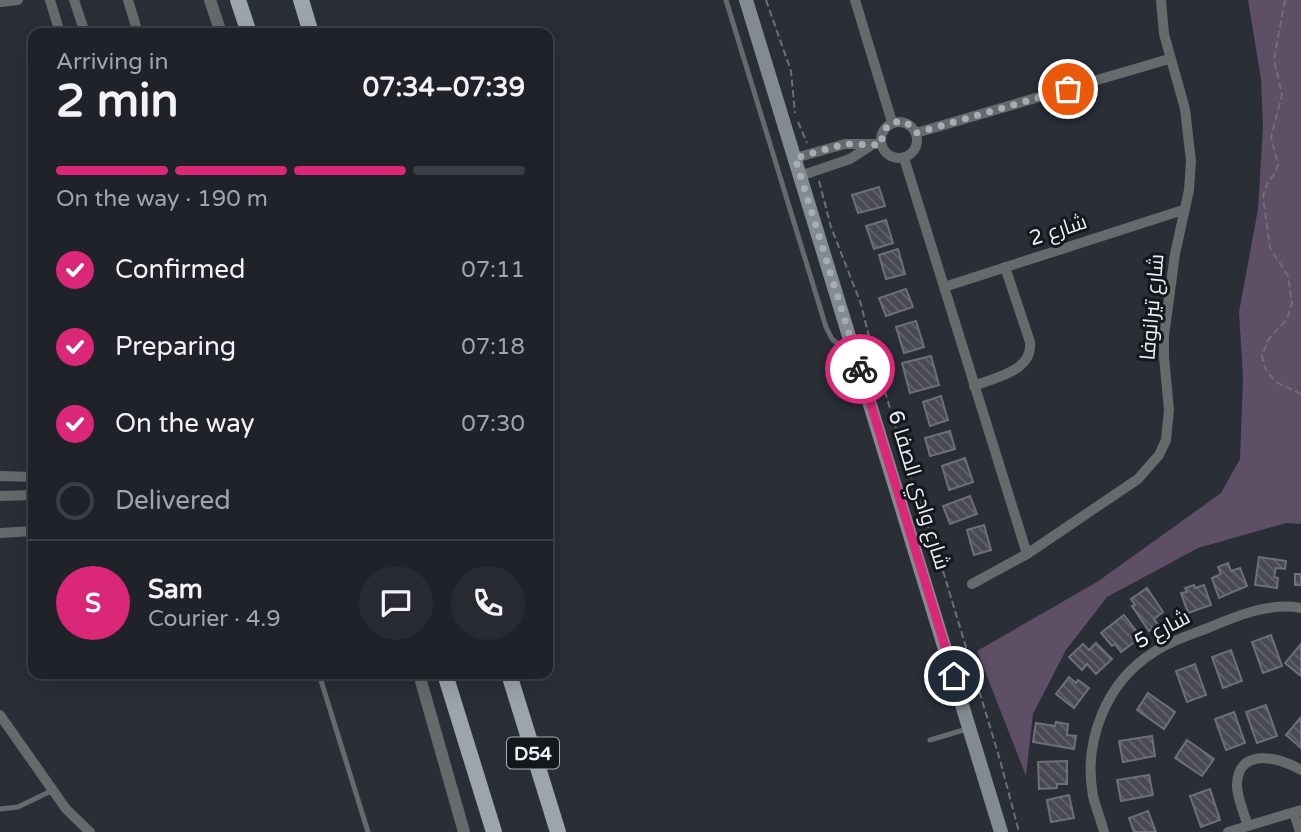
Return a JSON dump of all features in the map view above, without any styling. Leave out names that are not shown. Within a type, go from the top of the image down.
[{"type":"main road","points":[[238,0],[246,28]]},
{"type":"main road","points":[[301,0],[309,28]]},
{"type":"main road","name":"شارع وادي الصفا 6","points":[[746,0],[1000,832]]},
{"type":"main road","name":"D54","points":[[447,679],[494,832]]},
{"type":"main road","name":"D54","points":[[511,679],[558,832]]},
{"type":"street","points":[[0,2],[18,0]]},
{"type":"street","points":[[50,0],[58,28]]},
{"type":"street","points":[[74,0],[83,28]]},
{"type":"street","points":[[128,0],[136,28]]},
{"type":"street","points":[[210,0],[219,28]]},
{"type":"street","points":[[855,0],[892,122]]},
{"type":"street","name":"شارع تيرانوفا","points":[[972,584],[1027,554],[1138,479],[1154,461],[1166,440],[1169,410],[1164,336],[1183,210],[1189,190],[1191,161],[1185,109],[1169,59],[1161,0]]},
{"type":"street","points":[[916,133],[1169,59]]},
{"type":"street","points":[[795,158],[845,144],[872,147],[884,150],[893,157],[904,158],[916,148],[916,133],[906,122],[892,122],[872,147],[850,159],[800,176]]},
{"type":"street","points":[[815,152],[820,169]]},
{"type":"street","points":[[904,158],[1027,554]]},
{"type":"street","name":"شارع 2","points":[[944,287],[1183,210]]},
{"type":"street","points":[[974,386],[1017,369],[1029,355],[1030,342],[1005,267]]},
{"type":"street","points":[[0,476],[28,477]]},
{"type":"street","points":[[0,496],[28,495]]},
{"type":"street","points":[[0,533],[28,531]]},
{"type":"street","name":"شارع 5","points":[[1104,832],[1094,797],[1092,751],[1104,706],[1125,675],[1155,651],[1219,623],[1277,606],[1301,607]]},
{"type":"street","points":[[420,679],[464,832]]},
{"type":"street","points":[[2,722],[51,791],[75,820],[90,832]]},
{"type":"street","points":[[1248,826],[1237,785],[1243,766],[1250,760],[1271,757],[1301,770]]},
{"type":"street","points":[[1228,832],[1298,812],[1300,832]]},
{"type":"lane","points":[[726,0],[826,327],[838,345],[857,359]]},
{"type":"lane","points":[[321,679],[368,832]]},
{"type":"lane","points":[[930,740],[970,728]]},
{"type":"lane","points":[[0,809],[18,807],[51,791]]},
{"type":"path","points":[[766,0],[791,71],[796,115],[815,152]]},
{"type":"path","points":[[1285,0],[1274,60],[1282,95],[1271,137],[1278,165],[1266,184],[1263,196],[1270,248],[1287,276],[1292,303],[1287,319],[1268,340],[1262,356],[1265,368],[1276,382],[1301,394]]},
{"type":"path","points":[[820,169],[831,227],[861,304],[877,366],[969,655],[1019,832]]},
{"type":"shaded area","points":[[1248,0],[1301,0],[1301,524],[1286,523],[1198,548],[1107,597],[1066,650],[1033,714],[1026,776],[977,651],[1097,582],[1221,493],[1240,459],[1243,377],[1239,312],[1258,209],[1263,126],[1261,79]]},
{"type":"building","points":[[879,187],[885,206],[858,213],[852,195]]},
{"type":"building","points":[[886,220],[893,243],[874,249],[866,226]]},
{"type":"building","points":[[898,249],[905,274],[886,279],[879,255]]},
{"type":"building","points":[[906,289],[913,307],[886,316],[879,298]]},
{"type":"building","points":[[916,321],[924,347],[904,353],[896,327]]},
{"type":"building","points":[[931,356],[939,385],[910,393],[902,363]]},
{"type":"building","points":[[941,396],[948,420],[930,426],[923,402]]},
{"type":"building","points":[[950,431],[955,449],[930,456],[925,438]]},
{"type":"building","points":[[965,458],[973,482],[949,490],[942,466]]},
{"type":"building","points":[[970,496],[977,514],[950,524],[943,506]]},
{"type":"building","points":[[984,525],[991,550],[974,555],[967,530]]},
{"type":"building","points":[[1259,557],[1286,561],[1285,569],[1276,568],[1274,577],[1278,578],[1277,588],[1255,585]]},
{"type":"building","points":[[1228,563],[1231,571],[1240,568],[1247,586],[1219,598],[1212,578],[1221,574],[1218,567]]},
{"type":"building","points":[[1295,574],[1301,574],[1301,585],[1295,585]]},
{"type":"building","points":[[1194,585],[1195,588],[1204,585],[1211,605],[1188,613],[1181,593],[1187,592],[1185,588]]},
{"type":"building","points":[[1147,588],[1163,612],[1154,619],[1158,625],[1149,631],[1132,606],[1135,605],[1131,599]]},
{"type":"building","points":[[1124,615],[1141,637],[1121,652],[1101,633]]},
{"type":"building","points":[[1271,635],[1282,666],[1263,673],[1252,642]]},
{"type":"building","points":[[1096,643],[1112,659],[1096,674],[1087,664],[1082,670],[1069,657],[1083,644],[1089,650]]},
{"type":"building","points":[[1301,644],[1301,676],[1285,663]]},
{"type":"building","points":[[1231,650],[1242,681],[1223,688],[1212,657]]},
{"type":"building","points":[[1195,664],[1206,695],[1187,702],[1176,671]]},
{"type":"building","points":[[1069,677],[1089,688],[1074,708],[1056,694]]},
{"type":"building","points":[[1148,693],[1175,712],[1164,729],[1137,710]]},
{"type":"building","points":[[1266,705],[1277,736],[1257,743],[1246,712]]},
{"type":"building","points":[[1234,712],[1245,743],[1226,750],[1215,719]]},
{"type":"building","points":[[1301,717],[1301,748],[1286,735]]},
{"type":"building","points":[[1056,722],[1068,724],[1067,735],[1076,736],[1074,749],[1033,742],[1036,723],[1055,726]]},
{"type":"building","points":[[1152,736],[1155,756],[1123,762],[1119,741]]},
{"type":"building","points":[[1187,740],[1214,759],[1202,776],[1175,758]]},
{"type":"building","points":[[1067,761],[1067,784],[1057,784],[1057,788],[1039,789],[1038,762]]},
{"type":"building","points":[[1149,775],[1153,795],[1121,801],[1117,780]]},
{"type":"building","points":[[1210,789],[1220,820],[1201,827],[1190,796]]},
{"type":"building","points":[[1069,795],[1074,818],[1051,822],[1047,800]]},
{"type":"building","points":[[1148,811],[1156,832],[1134,832],[1129,818]]},
{"type":"way so far","points":[[860,369],[795,158],[845,144],[881,145],[883,131],[892,122],[906,122],[916,133],[1068,89]]},
{"type":"route","points":[[860,369],[954,676]]}]
